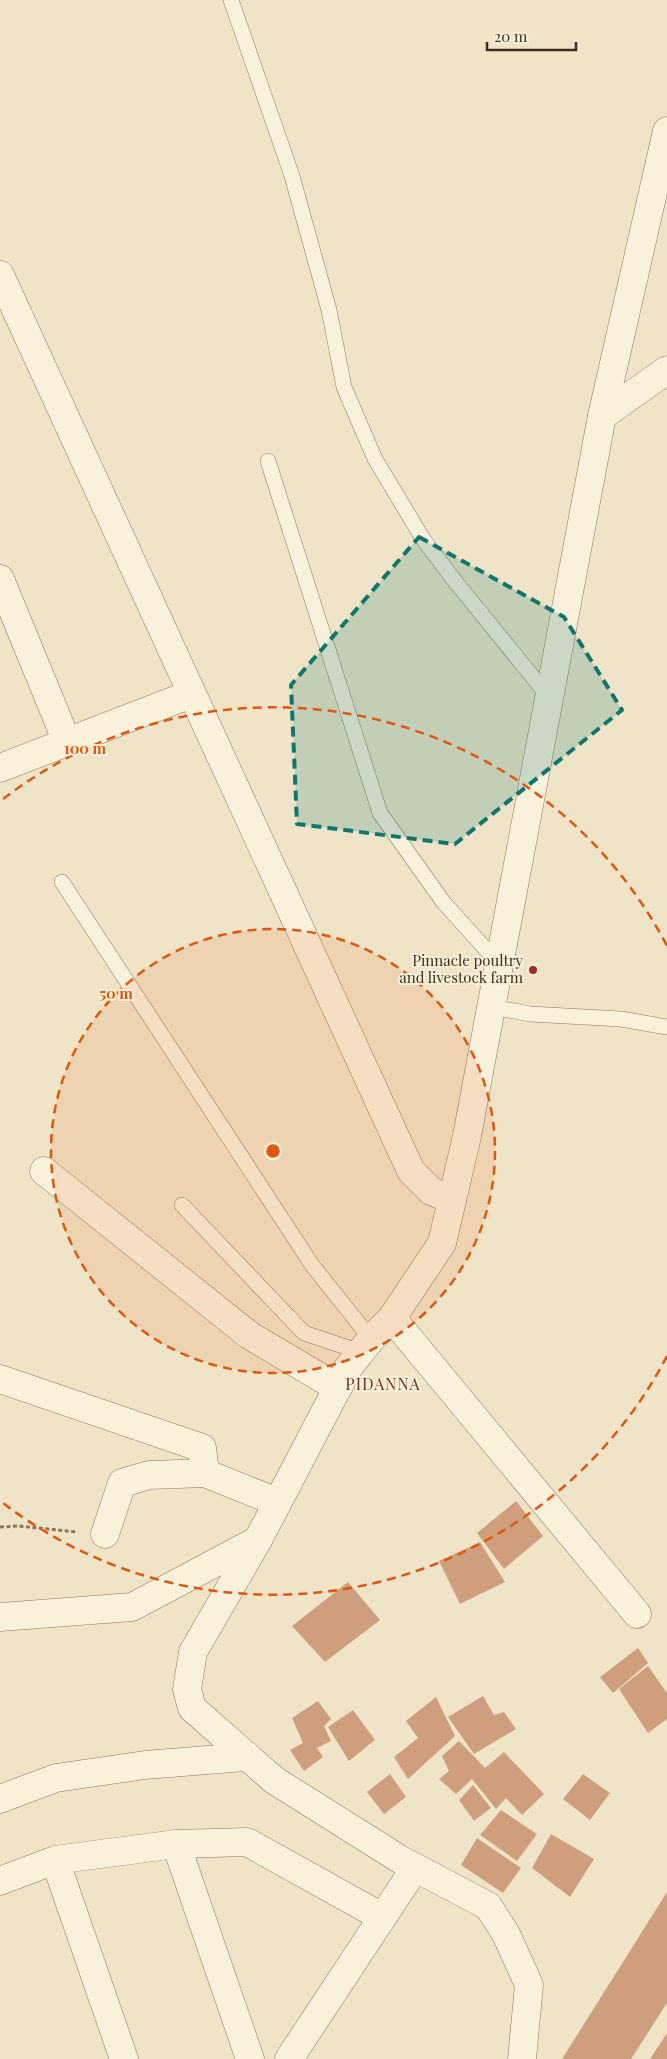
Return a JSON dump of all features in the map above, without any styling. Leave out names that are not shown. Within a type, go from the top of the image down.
[{"type":"street","points":[[522,2059],[529,1985],[506,1934],[488,1906],[415,1868],[274,1780],[192,1708],[187,1689],[193,1652],[258,1540],[348,1368],[392,1318],[442,1243],[467,1136],[482,1046],[492,1007],[602,416],[667,131]]},
{"type":"street","points":[[0,275],[411,1171],[431,1191],[452,1200]]},
{"type":"street","points":[[602,416],[667,370]]},
{"type":"street","points":[[0,579],[67,742]]},
{"type":"street","points":[[0,768],[191,694]]},
{"type":"street","points":[[44,1171],[248,1335],[338,1388]]},
{"type":"street","points":[[392,1318],[637,1614]]},
{"type":"street","points":[[0,1379],[202,1448],[205,1473]]},
{"type":"street","points":[[105,1534],[122,1483],[149,1475],[205,1473],[277,1502]]},
{"type":"street","points":[[0,1617],[132,1606],[258,1540]]},
{"type":"street","points":[[0,1800],[56,1778],[180,1762],[245,1756]]},
{"type":"street","points":[[0,1881],[55,1860],[176,1844],[247,1842],[382,1918]]},
{"type":"street","points":[[176,1844],[250,2059]]},
{"type":"street","points":[[55,1860],[124,2059]]},
{"type":"street","points":[[289,2059],[415,1868]]},
{"type":"lane","points":[[231,0],[292,176],[329,310],[344,387],[375,459],[423,538],[472,603],[549,697]]},
{"type":"lane","points":[[268,461],[380,814],[444,903],[500,965]]},
{"type":"lane","points":[[62,882],[366,1346]]},
{"type":"lane","points":[[492,1007],[530,1014],[621,1019],[667,1027]]},
{"type":"lane","points":[[182,1205],[304,1332],[366,1346]]},
{"type":"path","points":[[0,1527],[19,1526],[105,1534]]},
{"type":"highlighted area","points":[[419,537],[564,617],[622,710],[455,844],[297,824],[291,685]]},
{"type":"building","points":[[516,1501],[543,1536],[504,1569],[477,1533]]},
{"type":"building","points":[[480,1542],[505,1582],[460,1604],[439,1561]]},
{"type":"building","points":[[348,1582],[380,1620],[325,1662],[292,1626]]},
{"type":"building","points":[[638,1648],[648,1663],[613,1693],[600,1677]]},
{"type":"building","points":[[648,1666],[667,1693],[667,1719],[648,1733],[619,1689]]},
{"type":"building","points":[[483,1696],[494,1715],[504,1712],[516,1729],[474,1754],[448,1717]]},
{"type":"building","points":[[436,1697],[455,1736],[408,1779],[394,1757],[418,1738],[406,1721]]},
{"type":"building","points":[[318,1701],[331,1719],[324,1726],[331,1741],[317,1748],[323,1757],[304,1771],[290,1750],[303,1743],[292,1718]]},
{"type":"building","points":[[353,1710],[375,1740],[349,1761],[328,1727]]},
{"type":"building","points":[[459,1741],[485,1768],[504,1752],[544,1794],[522,1815],[506,1798],[496,1809],[472,1779],[456,1794],[439,1779],[449,1771],[442,1756]]},
{"type":"building","points":[[390,1774],[406,1797],[384,1814],[367,1792]]},
{"type":"building","points":[[583,1774],[610,1793],[590,1820],[563,1799]]},
{"type":"building","points":[[473,1785],[491,1808],[474,1821],[459,1800]]},
{"type":"building","points":[[501,1810],[537,1834],[517,1861],[480,1835]]},
{"type":"building","points":[[551,1834],[594,1859],[570,1897],[532,1868]]},
{"type":"building","points":[[477,1838],[521,1868],[503,1893],[461,1865]]},
{"type":"building","points":[[667,1892],[667,2003],[631,2059],[562,2059]]},
{"type":"building","points":[[667,2033],[667,2059],[650,2059]]},
{"type":"place","name":"Pinnacle poultry and livestock farm","points":[[533,970]]},
{"type":"district","name":"PIDANNA","points":[[383,1384]]}]
